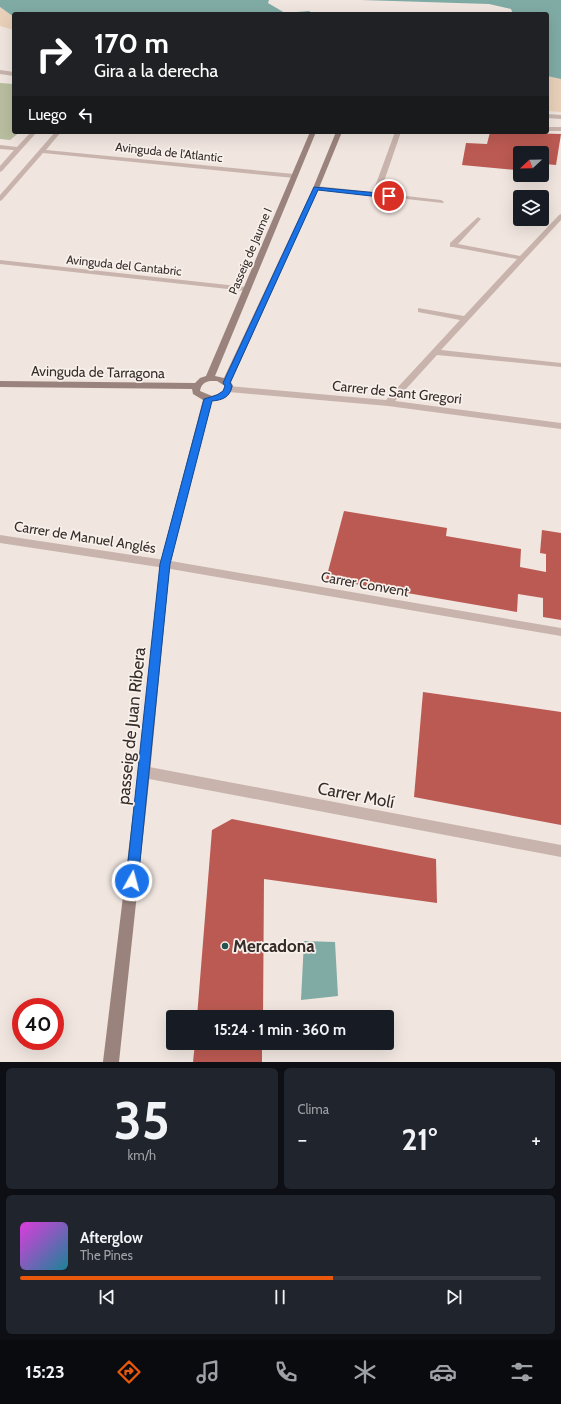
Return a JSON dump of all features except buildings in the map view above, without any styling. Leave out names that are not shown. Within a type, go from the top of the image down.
[{"type":"street","points":[[0,72],[12,74]]},
{"type":"street","points":[[549,116],[561,117]]},
{"type":"street","points":[[549,129],[561,130]]},
{"type":"street","points":[[0,170],[32,134]]},
{"type":"street","points":[[0,198],[56,134]]},
{"type":"street","name":"Passeig de Jaume I","points":[[210,378],[312,134]]},
{"type":"street","points":[[228,386],[218,379],[210,378],[203,380],[196,386],[196,392],[208,399],[224,396],[316,188],[338,134]]},
{"type":"street","points":[[376,194],[397,134]]},
{"type":"street","points":[[0,147],[19,149]]},
{"type":"street","name":"Avinguda de l'Atlantic","points":[[41,151],[294,176]]},
{"type":"street","points":[[316,188],[441,202]]},
{"type":"street","points":[[388,403],[561,216]]},
{"type":"street","points":[[478,219],[453,245],[522,258]]},
{"type":"street","name":"Avinguda del Cantabric","points":[[0,262],[246,289]]},
{"type":"street","points":[[421,310],[465,319]]},
{"type":"street","points":[[435,352],[561,365]]},
{"type":"street","name":"Avinguda de Tarragona","points":[[0,384],[196,386]]},
{"type":"street","name":"Carrer de Sant Gregori","points":[[228,386],[388,403],[561,426]]},
{"type":"street","name":"passeig de Juan Ribera","points":[[111,1062],[144,772],[165,564],[208,399]]},
{"type":"street","name":"Carrer de Manuel Anglés","points":[[0,539],[165,564]]},
{"type":"street","name":"Carrer Convent","points":[[165,564],[561,632]]},
{"type":"street","name":"Carrer Molí","points":[[144,772],[561,851]]},
{"type":"green space","points":[[0,83],[12,84],[12,134],[18,134],[10,140],[0,139]]},
{"type":"sand","points":[[0,7],[12,16],[12,29],[0,26]]},
{"type":"sand","points":[[549,76],[561,79],[561,112],[549,111]]},
{"type":"water","points":[[0,0],[269,0],[268,3],[283,12],[12,12],[12,16],[0,7]]},
{"type":"water","points":[[361,0],[561,0],[561,79],[549,76],[549,12],[512,12],[511,9],[489,4]]},
{"type":"water","points":[[304,941],[335,942],[338,996],[301,1000]]},
{"type":"place","name":"Mercadona","points":[[225,946]]},
{"type":"route","points":[[132,881],[165,564],[208,399],[219,398],[227,393],[229,386],[226,383],[316,188],[389,196]]}]
